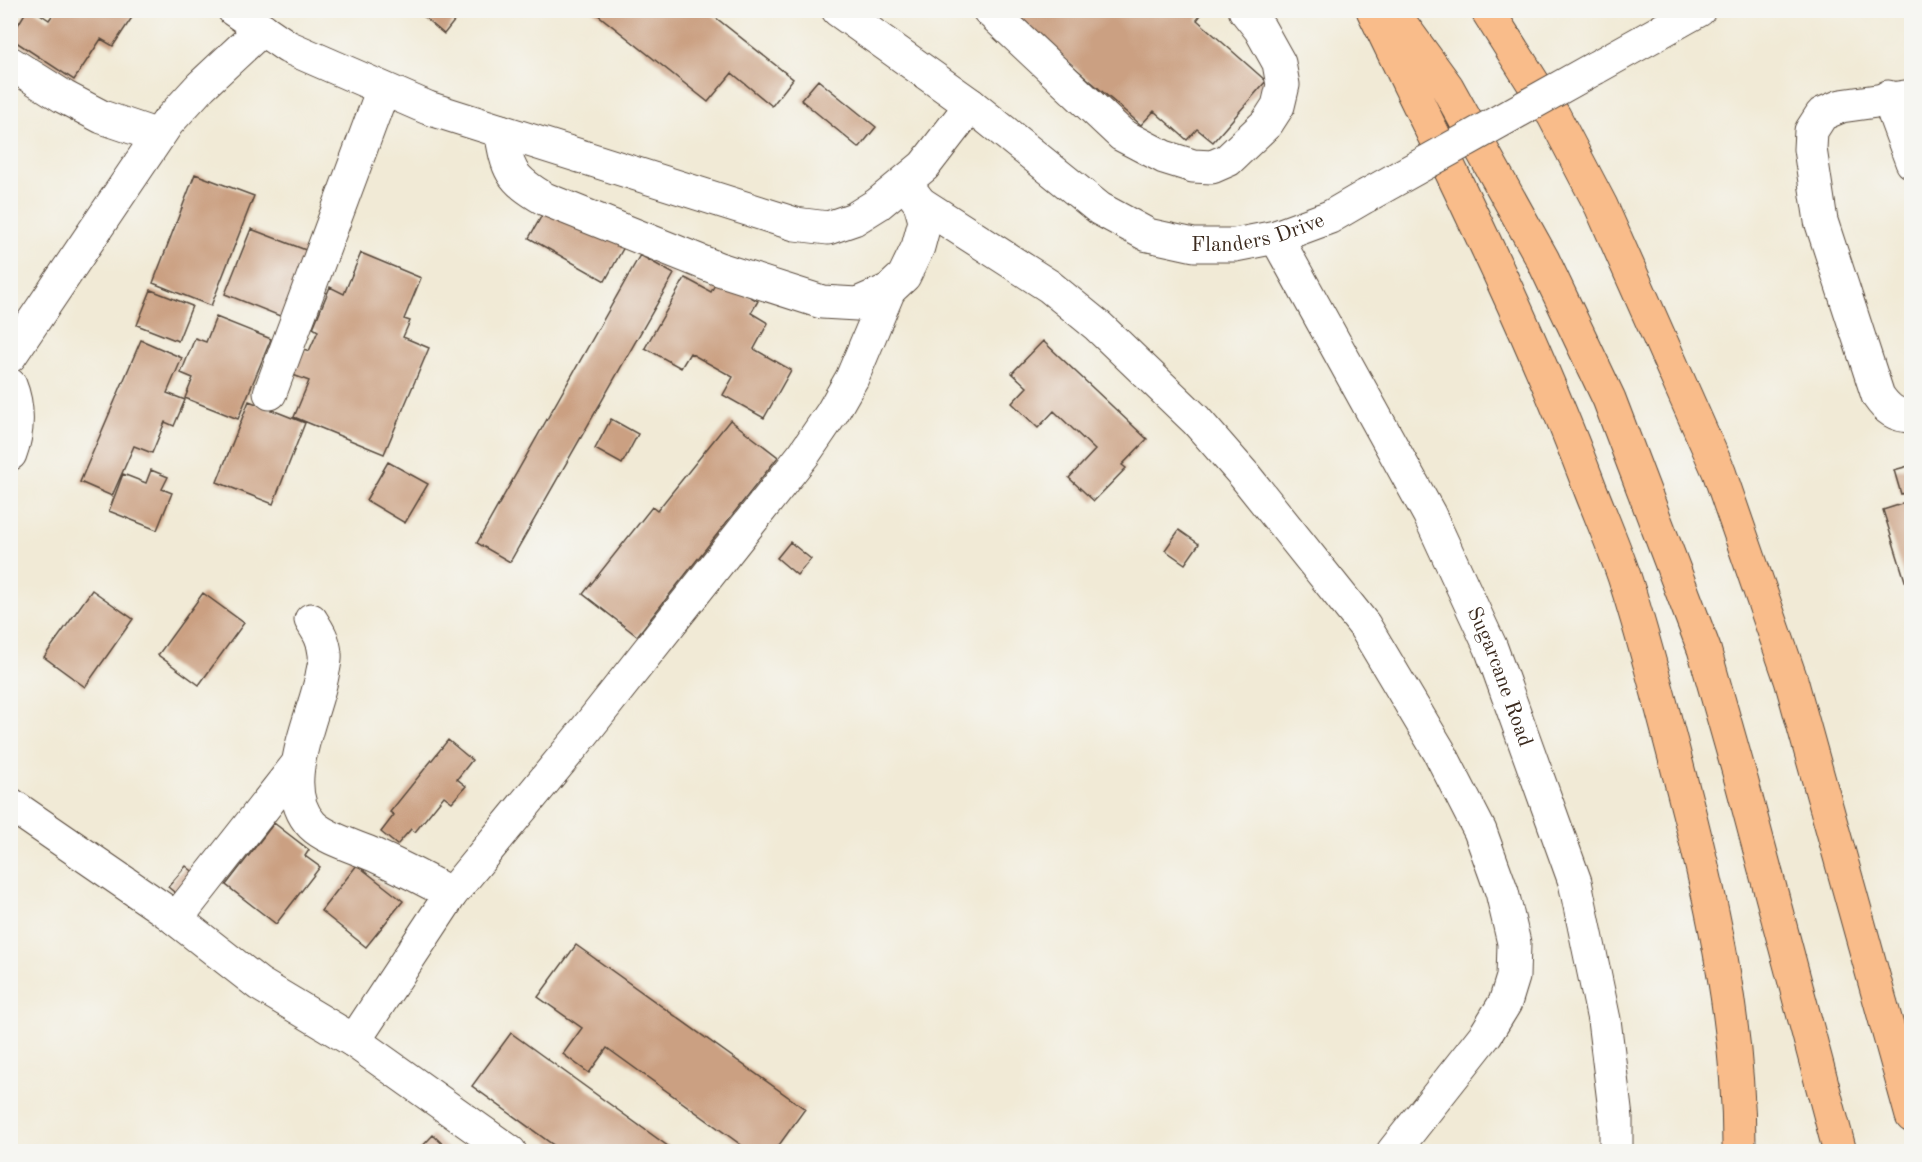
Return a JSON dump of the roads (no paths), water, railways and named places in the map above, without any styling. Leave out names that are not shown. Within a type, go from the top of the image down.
[{"type":"highway","points":[[1373,10],[1505,282],[1569,431],[1624,576],[1702,865],[1729,1005],[1739,1114],[1739,1152]]},
{"type":"highway","points":[[1391,10],[1447,87],[1543,260],[1609,399],[1704,649],[1840,1152]]},
{"type":"highway","points":[[1487,10],[1554,116],[1601,206],[1719,472],[1791,680],[1911,1116]]},
{"type":"highway","points":[[1891,1038],[1911,1093]]},
{"type":"street","points":[[234,10],[288,47],[428,108],[795,224],[828,228],[854,219],[878,204],[912,193],[924,166],[971,105]]},
{"type":"street","points":[[989,10],[1122,135],[1164,157],[1193,166],[1212,167],[1228,160],[1267,123],[1278,106],[1283,85],[1279,63],[1260,29],[1245,10]]},
{"type":"street","name":"Flanders Drive","points":[[849,14],[971,105],[1100,209],[1148,235],[1194,245],[1235,246],[1276,237],[1330,217],[1699,10]]},
{"type":"street","points":[[10,356],[168,122],[201,86],[262,29]]},
{"type":"street","points":[[10,63],[64,97],[102,117],[158,136]]},
{"type":"street","points":[[270,393],[384,89]]},
{"type":"street","points":[[1911,162],[1900,96],[1841,106],[1822,114],[1811,131],[1810,149],[1821,220],[1878,396],[1886,408],[1900,416],[1911,416]]},
{"type":"street","points":[[501,131],[507,163],[515,179],[525,188],[545,199],[719,269],[822,302],[857,304],[889,290],[904,276],[918,247],[925,221],[912,193]]},
{"type":"street","points":[[912,193],[1049,286],[1098,326],[1196,420],[1245,476],[1364,625],[1439,751],[1480,831],[1502,892],[1514,943],[1513,977],[1505,1003],[1486,1034],[1393,1152]]},
{"type":"street","name":"Sugarcane Road","points":[[1276,237],[1429,514],[1491,648],[1575,882],[1604,1020],[1617,1118],[1616,1152]]},
{"type":"street","points":[[354,1041],[451,894],[585,732],[804,454],[852,378],[889,290]]},
{"type":"street","points":[[10,386],[15,407],[16,437],[10,454]]},
{"type":"street","points":[[312,620],[322,637],[326,655],[297,765],[297,787],[302,810],[313,825],[451,894]]},
{"type":"street","points":[[176,919],[297,765]]},
{"type":"street","points":[[10,804],[176,919],[260,984],[354,1041],[510,1152]]}]
